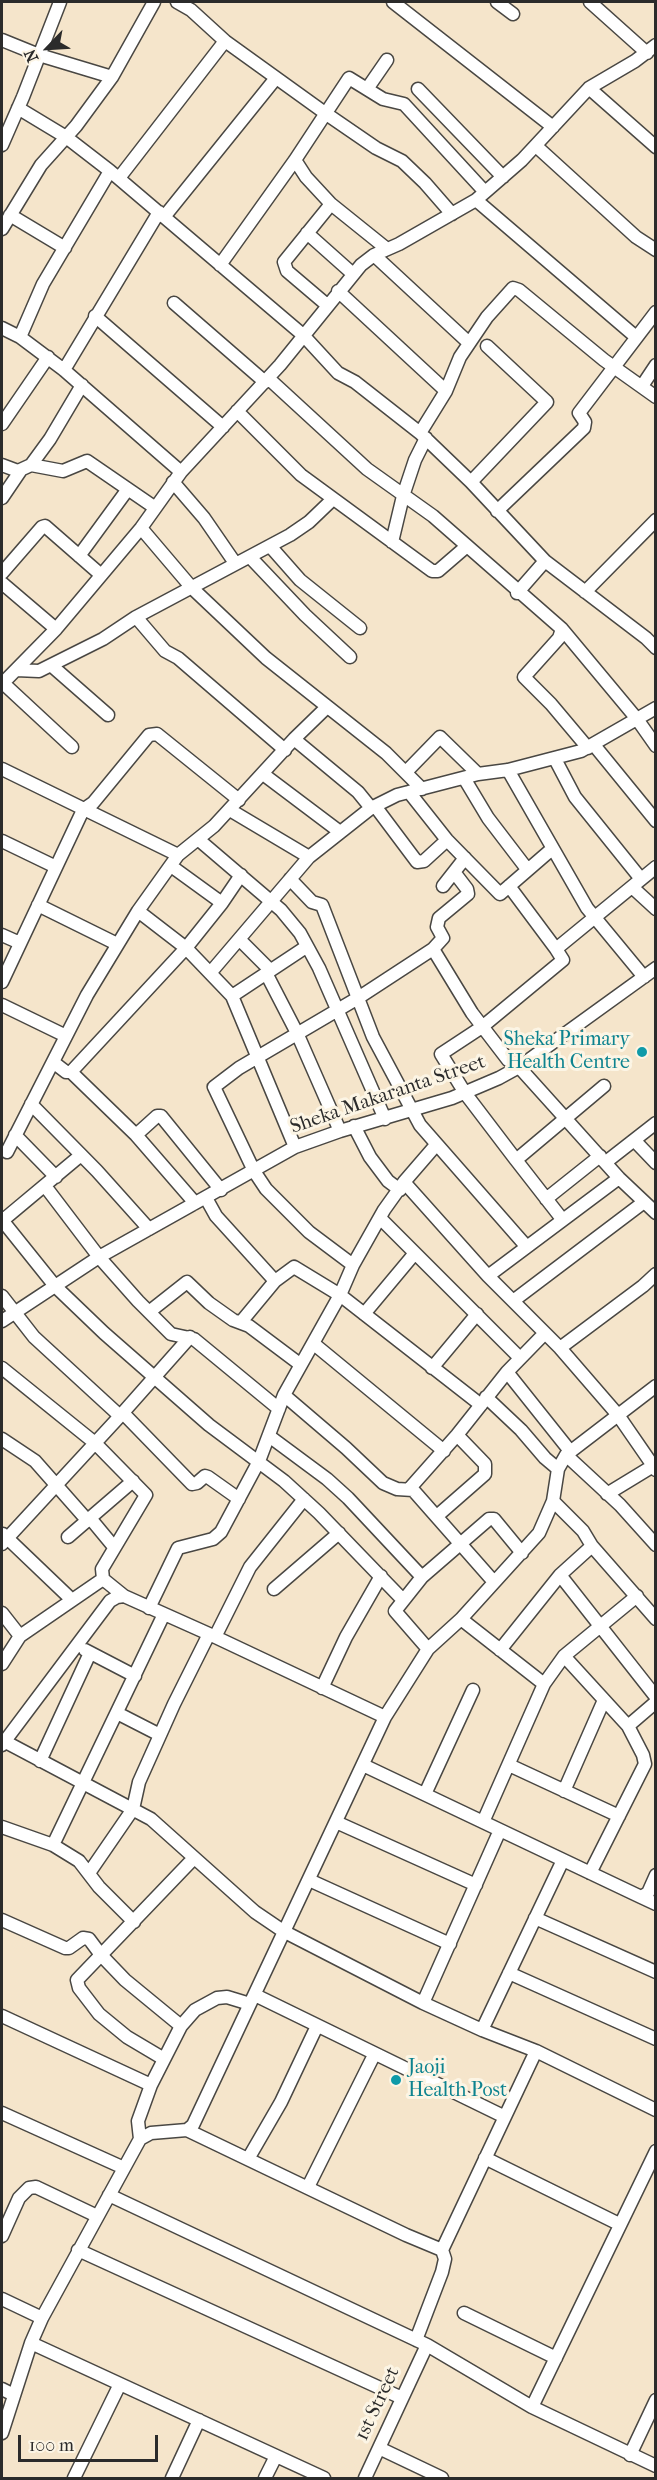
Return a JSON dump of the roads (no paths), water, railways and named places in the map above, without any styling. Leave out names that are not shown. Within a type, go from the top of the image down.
[{"type":"street","points":[[2,140],[18,108],[60,2]]},
{"type":"street","points":[[2,229],[41,165],[66,137],[112,77],[154,2]]},
{"type":"street","points":[[177,2],[191,10],[225,41],[325,113],[376,148],[402,161],[452,214]]},
{"type":"street","points":[[393,2],[553,127]]},
{"type":"street","points":[[498,2],[513,14]]},
{"type":"street","points":[[6,678],[56,629],[141,528],[181,472],[266,380],[353,274],[374,255],[452,214],[480,196],[536,146],[589,88],[651,49],[590,2]]},
{"type":"street","points":[[2,40],[39,55],[112,77]]},
{"type":"street","points":[[20,337],[44,284],[114,174],[225,41]]},
{"type":"street","points":[[366,89],[387,60]]},
{"type":"street","points":[[64,370],[95,316],[162,214],[276,78]]},
{"type":"street","points":[[220,265],[295,160],[348,78],[383,99],[404,104],[480,196],[636,337]]},
{"type":"street","points":[[589,88],[656,147]]},
{"type":"street","points":[[418,89],[503,177]]},
{"type":"street","points":[[18,108],[66,137],[162,214],[303,335],[338,373],[355,382],[423,436],[471,482],[545,561],[656,648]]},
{"type":"street","points":[[536,146],[636,237],[656,250]]},
{"type":"street","points":[[295,160],[306,177],[331,204],[387,249]]},
{"type":"street","points":[[327,306],[285,267],[284,262],[331,204]]},
{"type":"street","points":[[10,215],[65,248]]},
{"type":"street","points":[[308,233],[353,274]]},
{"type":"street","points":[[374,255],[469,343]]},
{"type":"street","points":[[392,542],[403,496],[423,436],[460,357],[487,317],[513,288],[516,288],[656,397]]},
{"type":"street","points":[[338,291],[446,390]]},
{"type":"street","points":[[174,303],[367,469],[433,516],[517,592],[562,629],[637,719],[656,746]]},
{"type":"street","points":[[497,511],[584,428],[585,422],[579,413],[656,312]]},
{"type":"street","points":[[95,316],[223,427]]},
{"type":"street","points":[[4,333],[20,337],[48,357],[181,472]]},
{"type":"street","points":[[471,482],[547,404],[546,398],[487,346]]},
{"type":"street","points":[[2,424],[48,357]]},
{"type":"street","points":[[642,386],[656,365]]},
{"type":"street","points":[[2,498],[50,439],[82,385]]},
{"type":"street","points":[[237,411],[301,475],[435,572],[466,546]]},
{"type":"street","points":[[2,465],[63,471],[87,460],[154,507]]},
{"type":"street","points":[[173,482],[204,518],[235,563]]},
{"type":"street","points":[[79,556],[128,489]]},
{"type":"street","points":[[6,678],[52,666],[103,639],[136,618],[270,546],[309,522],[333,499]]},
{"type":"street","points":[[585,592],[656,520]]},
{"type":"street","points":[[2,573],[42,527],[47,528],[100,574]]},
{"type":"street","points":[[141,528],[192,588],[266,658],[386,753],[422,789]]},
{"type":"street","points":[[270,546],[300,580],[360,628]]},
{"type":"street","points":[[250,556],[305,615],[350,657]]},
{"type":"street","points":[[517,592],[545,561]]},
{"type":"street","points":[[2,583],[56,629]]},
{"type":"street","points":[[136,618],[165,651],[178,658],[285,750]]},
{"type":"street","points":[[646,638],[656,628]]},
{"type":"street","points":[[562,629],[559,638],[524,677],[591,747],[656,821]]},
{"type":"street","points":[[52,666],[108,715]]},
{"type":"street","points":[[6,678],[72,747]]},
{"type":"street","points":[[7,1152],[66,1036],[117,944],[178,855],[199,840],[230,810],[294,739],[327,707]]},
{"type":"street","points":[[211,972],[309,857],[373,807],[409,792],[478,774],[508,770],[555,759],[591,747],[656,708]]},
{"type":"street","points":[[2,981],[83,810],[93,803],[149,735],[154,733],[239,800]]},
{"type":"street","points":[[406,772],[440,737],[478,774]]},
{"type":"street","points":[[294,739],[358,792],[373,807],[417,862],[424,861],[447,840]]},
{"type":"street","points":[[555,759],[575,797],[656,909]]},
{"type":"street","points":[[2,769],[178,855]]},
{"type":"street","points":[[508,770],[552,849],[595,918],[644,976]]},
{"type":"street","points":[[263,774],[340,832]]},
{"type":"street","points":[[464,778],[488,818],[527,869]]},
{"type":"street","points":[[409,792],[447,840],[500,894],[552,849]]},
{"type":"street","points":[[230,810],[309,857]]},
{"type":"street","points":[[199,840],[289,918],[300,933],[319,968],[385,1119]]},
{"type":"street","points":[[2,841],[56,867]]},
{"type":"street","points":[[443,886],[465,858]]},
{"type":"street","points":[[171,866],[222,903]]},
{"type":"street","points":[[556,949],[656,867]]},
{"type":"street","points":[[354,1265],[309,1232],[266,1189],[254,1171],[214,1087],[256,1057],[358,998],[433,949],[443,939],[437,927],[439,918],[468,894],[467,889],[454,872]]},
{"type":"street","points":[[71,1072],[186,948],[241,875]]},
{"type":"street","points":[[290,879],[312,902],[322,905],[378,1048],[420,1125],[526,1246]]},
{"type":"street","points":[[509,886],[563,960],[482,1027],[441,1054],[465,1093],[562,1219]]},
{"type":"street","points":[[38,905],[117,944]]},
{"type":"street","points":[[138,911],[186,948],[232,996],[295,1147]]},
{"type":"street","points":[[2,935],[20,943]]},
{"type":"street","points":[[240,940],[268,971],[340,1131]]},
{"type":"street","points":[[232,996],[306,947]]},
{"type":"street","points":[[433,949],[482,1027],[508,1060],[519,1067],[620,1178],[656,1213]]},
{"type":"street","name":"Sheka Makaranta Street","points":[[2,1321],[99,1257],[295,1147],[354,1126],[413,1111],[465,1093],[519,1067],[656,968]]},
{"type":"street","points":[[2,1005],[66,1036]]},
{"type":"street","points":[[53,1062],[66,1072],[71,1072],[136,1135],[201,1200],[275,1281]]},
{"type":"street","points":[[516,1160],[604,1086]]},
{"type":"street","points":[[31,1104],[149,1229]]},
{"type":"street","points":[[136,1135],[158,1116],[161,1116],[220,1190]]},
{"type":"street","points":[[546,1199],[656,1123]]},
{"type":"street","points":[[354,1126],[370,1156],[388,1181],[401,1186],[545,1332],[618,1415],[654,1468],[607,1494]]},
{"type":"street","points":[[15,1135],[56,1177]]},
{"type":"street","points":[[634,1140],[656,1163]]},
{"type":"street","points":[[148,1608],[178,1548],[213,1539],[221,1532],[260,1461],[284,1395],[314,1344],[380,1218],[401,1186],[436,1145]]},
{"type":"street","points":[[81,1155],[2,1220],[55,1286],[153,1378],[215,1431],[260,1461],[304,1498],[403,1600]]},
{"type":"street","points":[[488,1276],[620,1178]]},
{"type":"street","points":[[45,1186],[99,1257],[171,1334],[190,1337],[279,1409]]},
{"type":"street","points":[[513,1301],[644,1202]]},
{"type":"street","points":[[380,1218],[520,1358]]},
{"type":"street","points":[[363,1314],[415,1253]]},
{"type":"street","points":[[241,1322],[275,1281],[294,1267],[340,1295],[432,1368],[483,1401],[521,1430],[544,1458],[558,1469]]},
{"type":"street","points":[[560,1348],[656,1274]]},
{"type":"street","points":[[149,1312],[185,1282],[209,1303],[233,1320],[241,1322],[301,1365]]},
{"type":"street","points":[[2,1296],[41,1344],[122,1415],[192,1484],[197,1483],[204,1476],[208,1477],[239,1499]]},
{"type":"street","points":[[432,1368],[477,1314]]},
{"type":"street","points":[[284,1395],[346,1448],[383,1484],[397,1489],[410,1488],[457,1435],[507,1372],[545,1332]]},
{"type":"street","points":[[71,1599],[3,1538],[96,1443],[190,1337]]},
{"type":"street","points":[[314,1344],[444,1450]]},
{"type":"street","points":[[2,1368],[96,1443],[145,1493],[146,1498],[102,1569],[103,1579],[124,1596],[148,1608],[212,1635],[385,1718]]},
{"type":"street","points":[[507,1372],[568,1453],[656,1545]]},
{"type":"street","points":[[187,2130],[194,2125],[283,1931],[385,1718],[428,1649],[461,1618],[539,1533],[553,1501],[558,1469],[568,1453],[656,1386]]},
{"type":"street","points":[[437,1516],[485,1474],[485,1464],[457,1435]]},
{"type":"street","points":[[269,1436],[327,1479],[348,1498],[422,1578]]},
{"type":"street","points":[[2,1439],[33,1460],[114,1547]]},
{"type":"street","points":[[68,1537],[133,1481]]},
{"type":"street","points":[[410,1488],[494,1582]]},
{"type":"street","points":[[89,1873],[133,1809],[139,1782],[160,1735],[250,1566],[304,1498]]},
{"type":"street","points":[[553,1501],[583,1531],[592,1546],[656,1619]]},
{"type":"street","points":[[428,1649],[396,1615],[395,1611],[422,1578],[486,1521],[494,1519],[522,1552]]},
{"type":"street","points":[[274,1589],[339,1533]]},
{"type":"street","points":[[500,1650],[560,1575],[592,1546]]},
{"type":"street","points":[[560,1575],[656,1697]]},
{"type":"street","points":[[322,1688],[346,1637],[381,1576]]},
{"type":"street","points":[[2,1664],[20,1636],[103,1579]]},
{"type":"street","points":[[124,1596],[110,1601],[78,1646],[2,1742],[151,1819],[255,1912],[283,1931],[423,2003],[536,2051],[656,2110]]},
{"type":"street","points":[[483,1822],[544,1684],[564,1656],[637,1596]]},
{"type":"street","points":[[2,1613],[20,1636]]},
{"type":"street","points":[[53,1845],[85,1783],[164,1614]]},
{"type":"street","points":[[461,1618],[544,1684]]},
{"type":"street","points":[[78,1646],[135,1676]]},
{"type":"street","points":[[40,1761],[90,1653]]},
{"type":"street","points":[[564,1656],[628,1726],[643,1755],[645,1764],[590,1873]]},
{"type":"street","points":[[425,1794],[473,1690]]},
{"type":"street","points":[[564,1791],[604,1700]]},
{"type":"street","points":[[628,1726],[656,1702]]},
{"type":"street","points":[[117,1713],[160,1735]]},
{"type":"street","points":[[363,1765],[656,1904]]},
{"type":"street","points":[[509,1765],[619,1816]]},
{"type":"street","points":[[336,1822],[476,1885]]},
{"type":"street","points":[[2,1827],[53,1845],[80,1861],[99,1887],[134,1922]]},
{"type":"street","points":[[423,2003],[501,1830]]},
{"type":"street","points":[[164,2059],[99,2014],[76,1983],[78,1976],[134,1922],[194,1858]]},
{"type":"street","points":[[482,2030],[563,1860]]},
{"type":"street","points":[[641,1897],[648,1893],[656,1875]]},
{"type":"street","points":[[309,1880],[450,1944]]},
{"type":"street","points":[[535,1918],[656,1972]]},
{"type":"street","points":[[2,1920],[65,1948],[86,1937],[125,1980],[181,2026]]},
{"type":"street","points":[[509,1973],[656,2039]]},
{"type":"street","points":[[140,2139],[138,2121],[151,2085],[181,2026],[195,2010],[217,1998],[227,1997],[253,2000],[317,2026],[503,2116]]},
{"type":"street","points":[[2,2016],[151,2085]]},
{"type":"street","points":[[248,2159],[281,2102],[317,2026]]},
{"type":"street","name":"1st Street","points":[[365,2478],[402,2398],[421,2343],[445,2259],[442,2250],[503,2116],[536,2051]]},
{"type":"street","points":[[308,2187],[374,2055]]},
{"type":"street","points":[[2,2113],[124,2168]]},
{"type":"street","points":[[2,2433],[31,2343],[42,2318],[140,2139],[152,2133],[187,2130],[442,2250]]},
{"type":"street","points":[[532,2408],[656,2151]]},
{"type":"street","points":[[485,2158],[619,2224]]},
{"type":"street","points":[[2,2236],[19,2198],[29,2188],[36,2187],[97,2216]]},
{"type":"street","points":[[109,2195],[421,2343],[532,2408],[656,2466]]},
{"type":"street","points":[[78,2250],[402,2398]]},
{"type":"street","points":[[2,2300],[42,2318]]},
{"type":"street","points":[[464,2313],[556,2358]]},
{"type":"street","points":[[31,2343],[324,2478]]},
{"type":"street","points":[[75,2478],[120,2384]]},
{"type":"street","points":[[2,2389],[14,2395]]},
{"type":"street","points":[[630,2455],[656,2400]]},
{"type":"street","points":[[172,2478],[199,2420]]},
{"type":"street","points":[[379,2448],[442,2478]]},
{"type":"street","points":[[265,2478],[276,2456]]},
{"type":"place","name":"Sheka Primary Health Centre","points":[[642,1052]]},
{"type":"place","name":"Jaoji Health Post","points":[[396,2080]]}]
